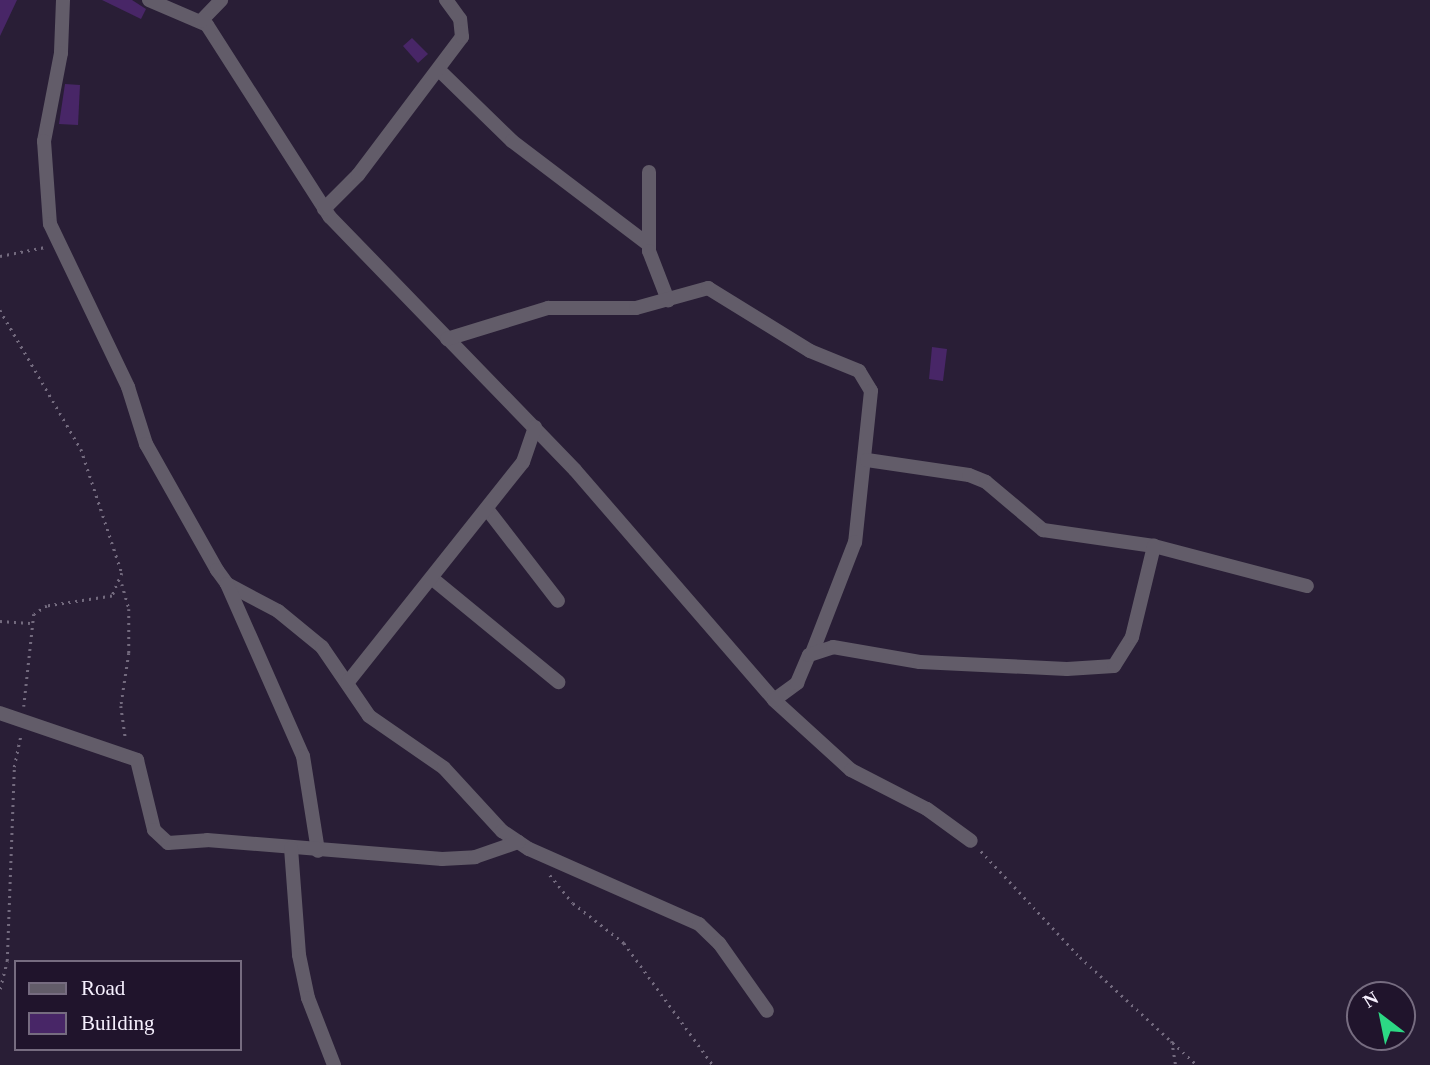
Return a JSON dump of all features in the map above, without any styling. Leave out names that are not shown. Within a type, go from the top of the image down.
[{"type":"street","points":[[63,0],[61,53],[43,171],[50,224],[128,387],[146,444],[228,584],[303,756],[318,851]]},
{"type":"street","points":[[149,0],[201,21],[222,42],[324,209],[503,401],[535,427],[774,700],[851,770],[927,809],[971,841]]},
{"type":"street","points":[[201,21],[220,0]]},
{"type":"street","points":[[324,209],[358,175],[462,37],[460,19],[446,0]]},
{"type":"street","points":[[439,71],[521,148],[649,246]]},
{"type":"street","points":[[649,172],[649,246],[668,300]]},
{"type":"street","points":[[447,339],[548,308],[636,308],[708,288],[810,351],[859,371],[872,391],[867,460],[855,542],[812,653],[797,683],[774,700]]},
{"type":"street","points":[[348,682],[434,580],[523,462],[535,427]]},
{"type":"street","points":[[867,460],[977,479],[1043,530],[1154,546],[1307,586]]},
{"type":"street","points":[[487,509],[558,601]]},
{"type":"street","points":[[812,653],[833,647],[920,662],[1067,669],[1114,666],[1132,637],[1154,546]]},
{"type":"street","points":[[434,580],[558,682]]},
{"type":"street","points":[[228,584],[286,618],[322,647],[369,716],[443,768],[519,842],[699,924],[719,943],[767,1011]]},
{"type":"street","points":[[0,713],[132,756],[143,772],[149,813],[162,840],[442,859],[475,857],[519,842]]},
{"type":"street","points":[[291,848],[301,965],[334,1065]]},
{"type":"path","points":[[0,256],[59,246]]},
{"type":"path","points":[[0,310],[81,449],[122,582],[129,653],[120,718],[132,756]]},
{"type":"path","points":[[0,989],[7,961],[14,767],[24,721],[30,623],[39,608],[112,596],[122,582]]},
{"type":"path","points":[[0,621],[30,623]]},
{"type":"path","points":[[971,841],[1080,957],[1197,1065]]},
{"type":"path","points":[[536,852],[573,903],[624,943],[713,1065]]},
{"type":"path","points":[[1172,1041],[1176,1065]]},
{"type":"building","points":[[0,0],[17,0],[0,36]]},
{"type":"building","points":[[102,0],[132,0],[146,9],[141,19]]},
{"type":"building","points":[[412,38],[428,54],[418,63],[403,46]]},
{"type":"building","points":[[65,84],[80,85],[78,125],[59,124]]},
{"type":"building","points":[[932,347],[947,349],[943,381],[929,379]]}]
